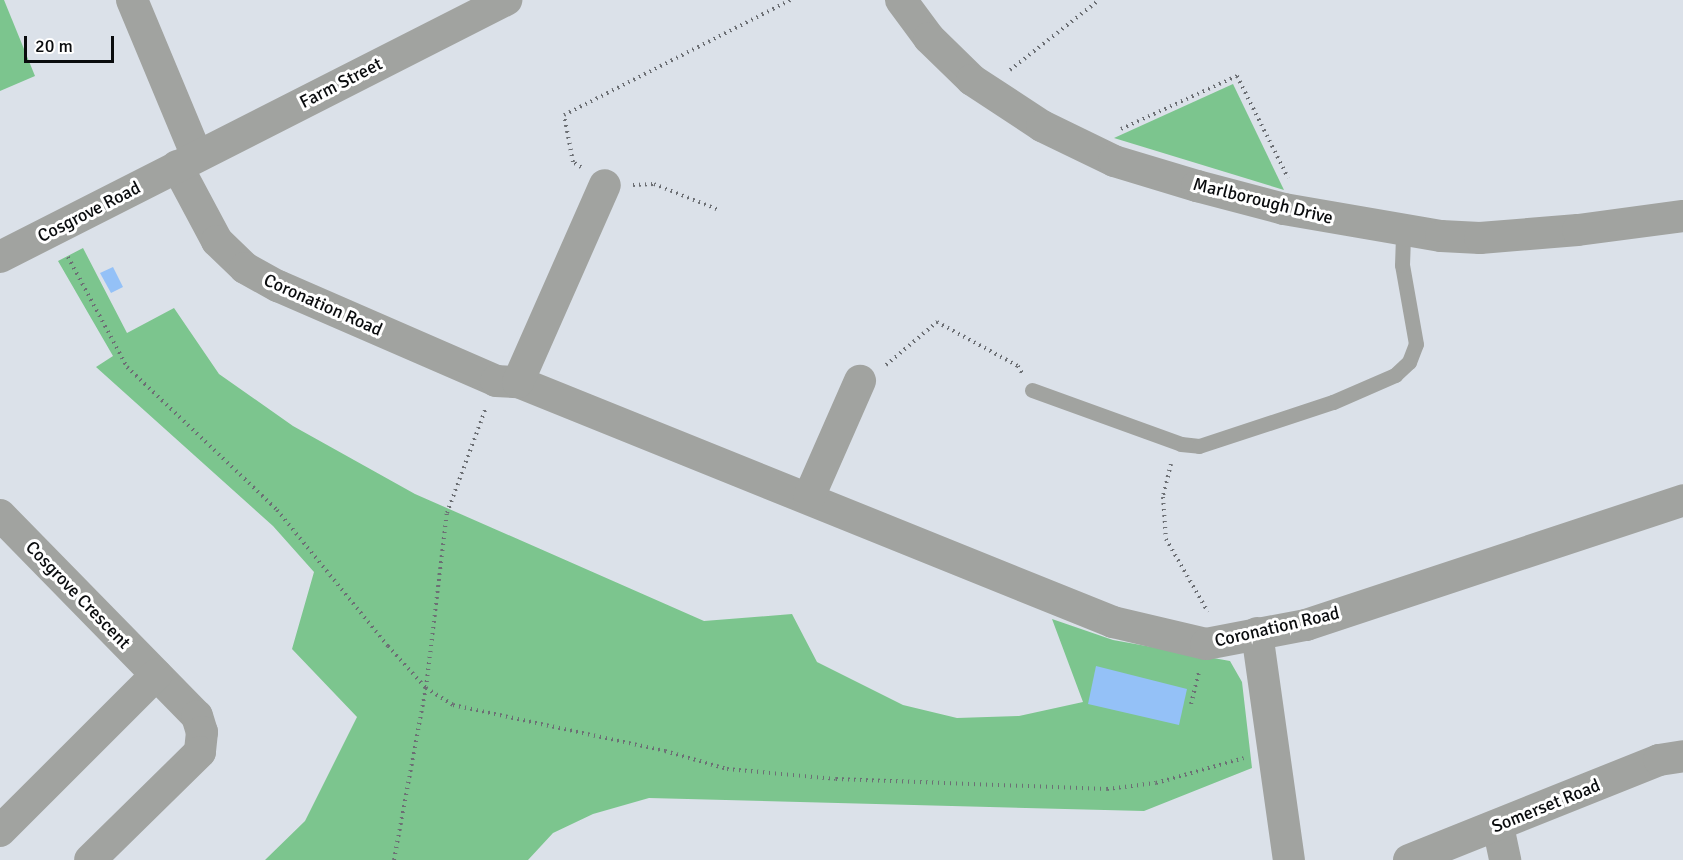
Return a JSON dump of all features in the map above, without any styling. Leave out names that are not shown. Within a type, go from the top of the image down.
[{"type":"street","name":"Coronation Road","points":[[132,0],[217,241],[245,268],[507,382],[809,497],[1113,622],[1206,644],[1306,625],[1683,500]]},
{"type":"street","name":"Farm Street","points":[[187,161],[506,0]]},
{"type":"street","name":"Marlborough Drive","points":[[901,0],[929,38],[986,89],[1042,126],[1135,167],[1306,214],[1403,232],[1480,238],[1578,230],[1683,216]]},
{"type":"street","name":"Cosgrove Road","points":[[0,257],[187,161]]},
{"type":"street","points":[[507,382],[605,185]]},
{"type":"street","points":[[809,497],[860,381]]},
{"type":"street","name":"Cosgrove Crescent","points":[[0,516],[196,716],[202,732],[200,752],[90,860]]},
{"type":"street","points":[[1257,633],[1288,860]]},
{"type":"street","points":[[0,831],[156,675]]},
{"type":"street","name":"Somerset Road","points":[[1409,860],[1659,760],[1683,756]]},
{"type":"street","points":[[1498,826],[1505,860]]},
{"type":"lane","points":[[1032,390],[1176,443],[1199,446],[1234,437],[1333,402],[1395,375],[1409,362],[1416,344],[1402,266],[1403,232]]},
{"type":"path","points":[[719,210],[654,184],[605,185],[573,162],[564,115],[791,0]]},
{"type":"path","points":[[986,89],[1099,0]]},
{"type":"path","points":[[1084,146],[1237,76],[1306,214]]},
{"type":"path","points":[[54,230],[127,367],[277,510],[388,646],[426,687],[453,705],[665,751],[728,769],[836,779],[1107,789],[1156,783],[1272,750]]},
{"type":"path","points":[[860,381],[937,322],[1018,366],[1032,390]]},
{"type":"path","points":[[394,860],[426,687],[447,513],[507,382]]},
{"type":"path","points":[[1176,443],[1163,497],[1166,539],[1209,613],[1206,644]]},
{"type":"green space","points":[[0,0],[4,0],[35,76],[0,91]]},
{"type":"green space","points":[[1233,84],[1284,190],[1114,138]]},
{"type":"green space","points":[[83,248],[127,333],[174,308],[219,374],[293,426],[415,494],[704,621],[792,614],[817,662],[903,705],[957,718],[1019,716],[1083,702],[1052,619],[1113,640],[1230,661],[1242,682],[1252,768],[1144,811],[649,798],[593,814],[553,833],[528,860],[265,860],[305,821],[357,717],[292,649],[314,572],[273,526],[96,367],[113,356],[58,261]]},
{"type":"building","points":[[113,267],[123,287],[111,293],[100,273]]},
{"type":"building","points":[[1096,666],[1187,689],[1179,725],[1088,704]]}]
